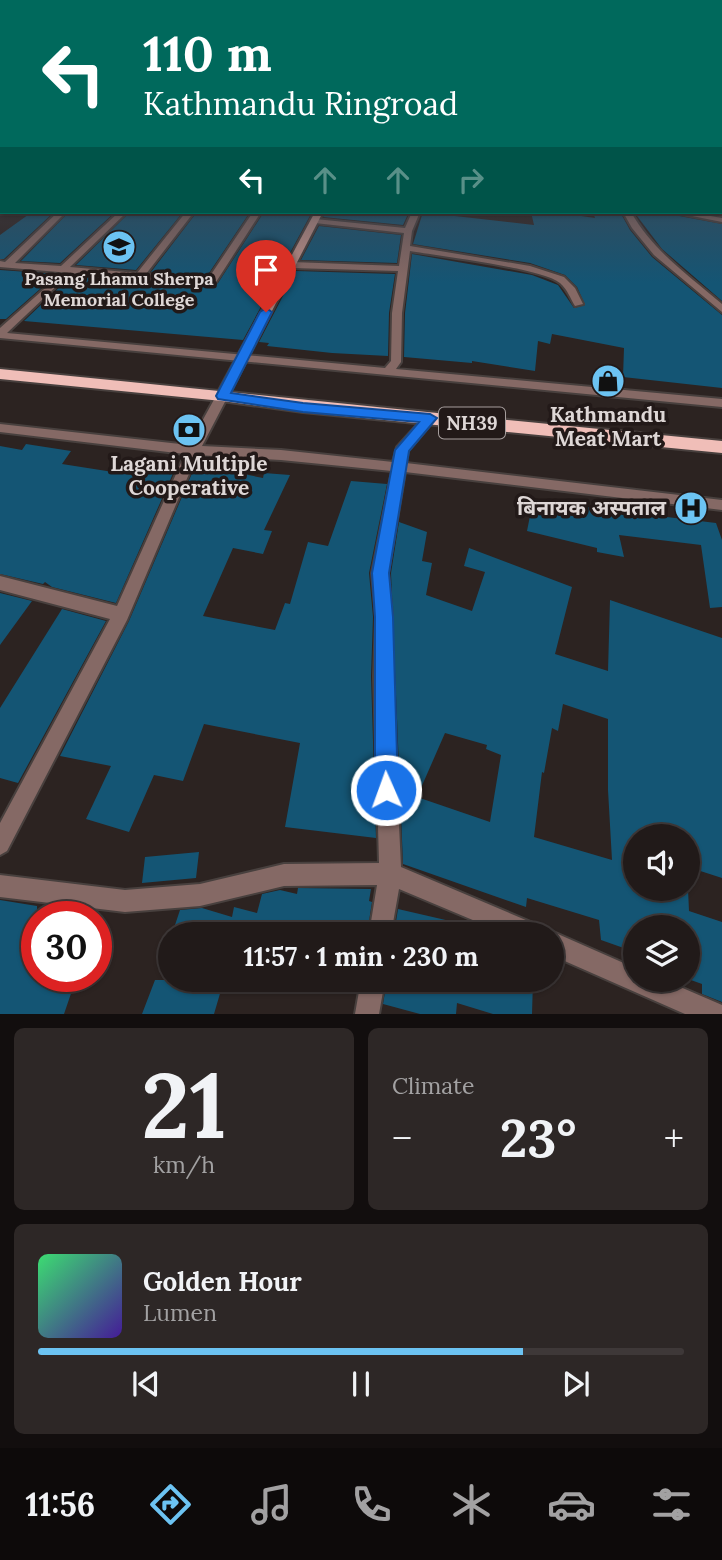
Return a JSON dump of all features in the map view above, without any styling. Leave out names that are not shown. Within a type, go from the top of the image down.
[{"type":"highway","name":"NH39","points":[[0,374],[222,396],[303,407],[722,447]]},
{"type":"main road","points":[[222,396],[317,217]]},
{"type":"street","points":[[3,265],[60,214]]},
{"type":"street","points":[[0,335],[121,214]]},
{"type":"street","points":[[139,277],[188,214]]},
{"type":"street","points":[[3,265],[62,273],[211,282],[256,214]]},
{"type":"street","points":[[387,372],[396,362],[396,324],[405,248],[415,214]]},
{"type":"street","points":[[628,214],[637,231],[654,249],[722,310]]},
{"type":"street","points":[[688,214],[722,220]]},
{"type":"street","points":[[317,217],[408,232]]},
{"type":"street","points":[[405,248],[530,269],[561,279],[572,290],[578,304]]},
{"type":"street","points":[[292,265],[403,270]]},
{"type":"street","points":[[0,335],[722,403]]},
{"type":"street","points":[[0,844],[121,615],[193,450],[222,396]]},
{"type":"street","points":[[382,922],[390,874],[383,676],[384,617],[380,573],[402,450],[430,418]]},
{"type":"street","points":[[0,428],[193,450],[281,455],[399,467],[722,505]]},
{"type":"street","points":[[0,583],[121,615]]},
{"type":"street","points":[[0,887],[125,901],[200,895],[284,875],[390,874],[504,922]]},
{"type":"street","points":[[564,949],[715,1014]]},
{"type":"street","points":[[367,1014],[371,992]]},
{"type":"building","points":[[29,214],[52,214],[4,259],[0,259],[0,235]]},
{"type":"building","points":[[67,214],[113,214],[60,263],[21,261]]},
{"type":"building","name":"Pasang Lhamu Sherpa Memorial College","points":[[128,214],[181,214],[136,270],[76,265]]},
{"type":"building","points":[[195,214],[248,215],[207,276],[151,272]]},
{"type":"building","points":[[263,214],[311,214],[243,340],[24,321],[66,281],[67,275],[212,287],[218,283]]},
{"type":"building","points":[[325,214],[408,214],[403,225],[323,217]]},
{"type":"building","points":[[422,214],[456,214],[455,216],[534,225],[531,214],[568,214],[595,218],[594,214],[621,214],[630,230],[652,257],[722,315],[722,388],[623,377],[624,348],[552,334],[550,344],[538,341],[535,371],[472,361],[404,357],[405,313],[412,254],[532,275],[558,285],[574,308],[585,305],[577,287],[565,275],[530,263],[413,244]]},
{"type":"building","points":[[636,214],[669,214],[722,224],[722,301],[662,249]]},
{"type":"building","points":[[319,226],[401,235],[397,263],[301,260]]},
{"type":"building","points":[[0,270],[57,274],[6,319],[0,319]]},
{"type":"building","points":[[296,271],[395,274],[389,313],[388,356],[267,346],[269,343],[259,342]]},
{"type":"building","points":[[26,444],[71,451],[62,464],[145,477],[151,466],[175,469],[116,603],[52,587],[45,582],[43,584],[0,574],[0,446],[22,450]]},
{"type":"building","points":[[204,466],[263,478],[264,473],[290,475],[264,530],[272,531],[263,554],[233,548],[203,616],[275,630],[285,603],[290,604],[308,542],[328,546],[351,481],[387,484],[369,573],[373,617],[371,676],[376,838],[285,827],[300,743],[204,724],[183,781],[154,775],[129,832],[86,819],[111,766],[60,756],[129,621],[193,471],[200,472]]},
{"type":"building","points":[[533,501],[567,510],[567,502],[593,508],[716,523],[722,540],[722,607],[710,608],[701,545],[619,535],[624,557],[597,552],[597,548],[527,531]]},
{"type":"building","points":[[399,522],[427,532],[422,561],[432,563],[426,595],[472,611],[485,572],[464,566],[469,548],[572,587],[555,654],[608,671],[610,600],[722,638],[722,878],[700,871],[700,824],[623,824],[623,901],[689,901],[689,911],[722,922],[722,1002],[702,994],[700,915],[623,915],[623,948],[601,940],[599,920],[527,898],[526,907],[403,864],[391,573]],"holes":[[[563,704],[608,719],[608,790],[612,860],[534,837],[542,772],[544,773],[552,728],[558,731]],[[445,733],[487,745],[486,749],[501,755],[490,822],[417,797]]]},
{"type":"building","points":[[0,593],[32,601],[0,645]]},
{"type":"building","points":[[62,609],[106,621],[18,783],[0,778],[0,708]]},
{"type":"building","points":[[199,852],[196,878],[142,883],[145,857]]},
{"type":"building","points":[[298,888],[371,889],[369,922],[176,922],[180,910],[202,908],[232,917],[234,907],[257,913],[262,894],[280,890],[297,894]]},
{"type":"building","points":[[0,900],[21,903],[21,992],[72,992],[64,1014],[0,1014]]},
{"type":"building","points":[[398,909],[454,922],[396,922]]},
{"type":"building","points":[[155,980],[158,980],[158,992],[220,992],[214,1014],[142,1014]]},
{"type":"building","points":[[385,992],[533,992],[532,1014],[493,1014],[457,1003],[456,1014],[420,1014],[383,1004]]},
{"type":"place","name":"Pasang Lhamu Sherpa Memorial College","points":[[119,247]]},
{"type":"place","name":"Kathmandu Meat Mart","points":[[608,381]]},
{"type":"place","name":"Lagani Multiple Cooperative","points":[[189,430]]},
{"type":"place","name":"बिनायक अस्पताल","points":[[691,508]]},
{"type":"route","points":[[266,312],[222,396],[303,407],[430,418],[402,450],[380,573],[384,617],[386,790]]}]
